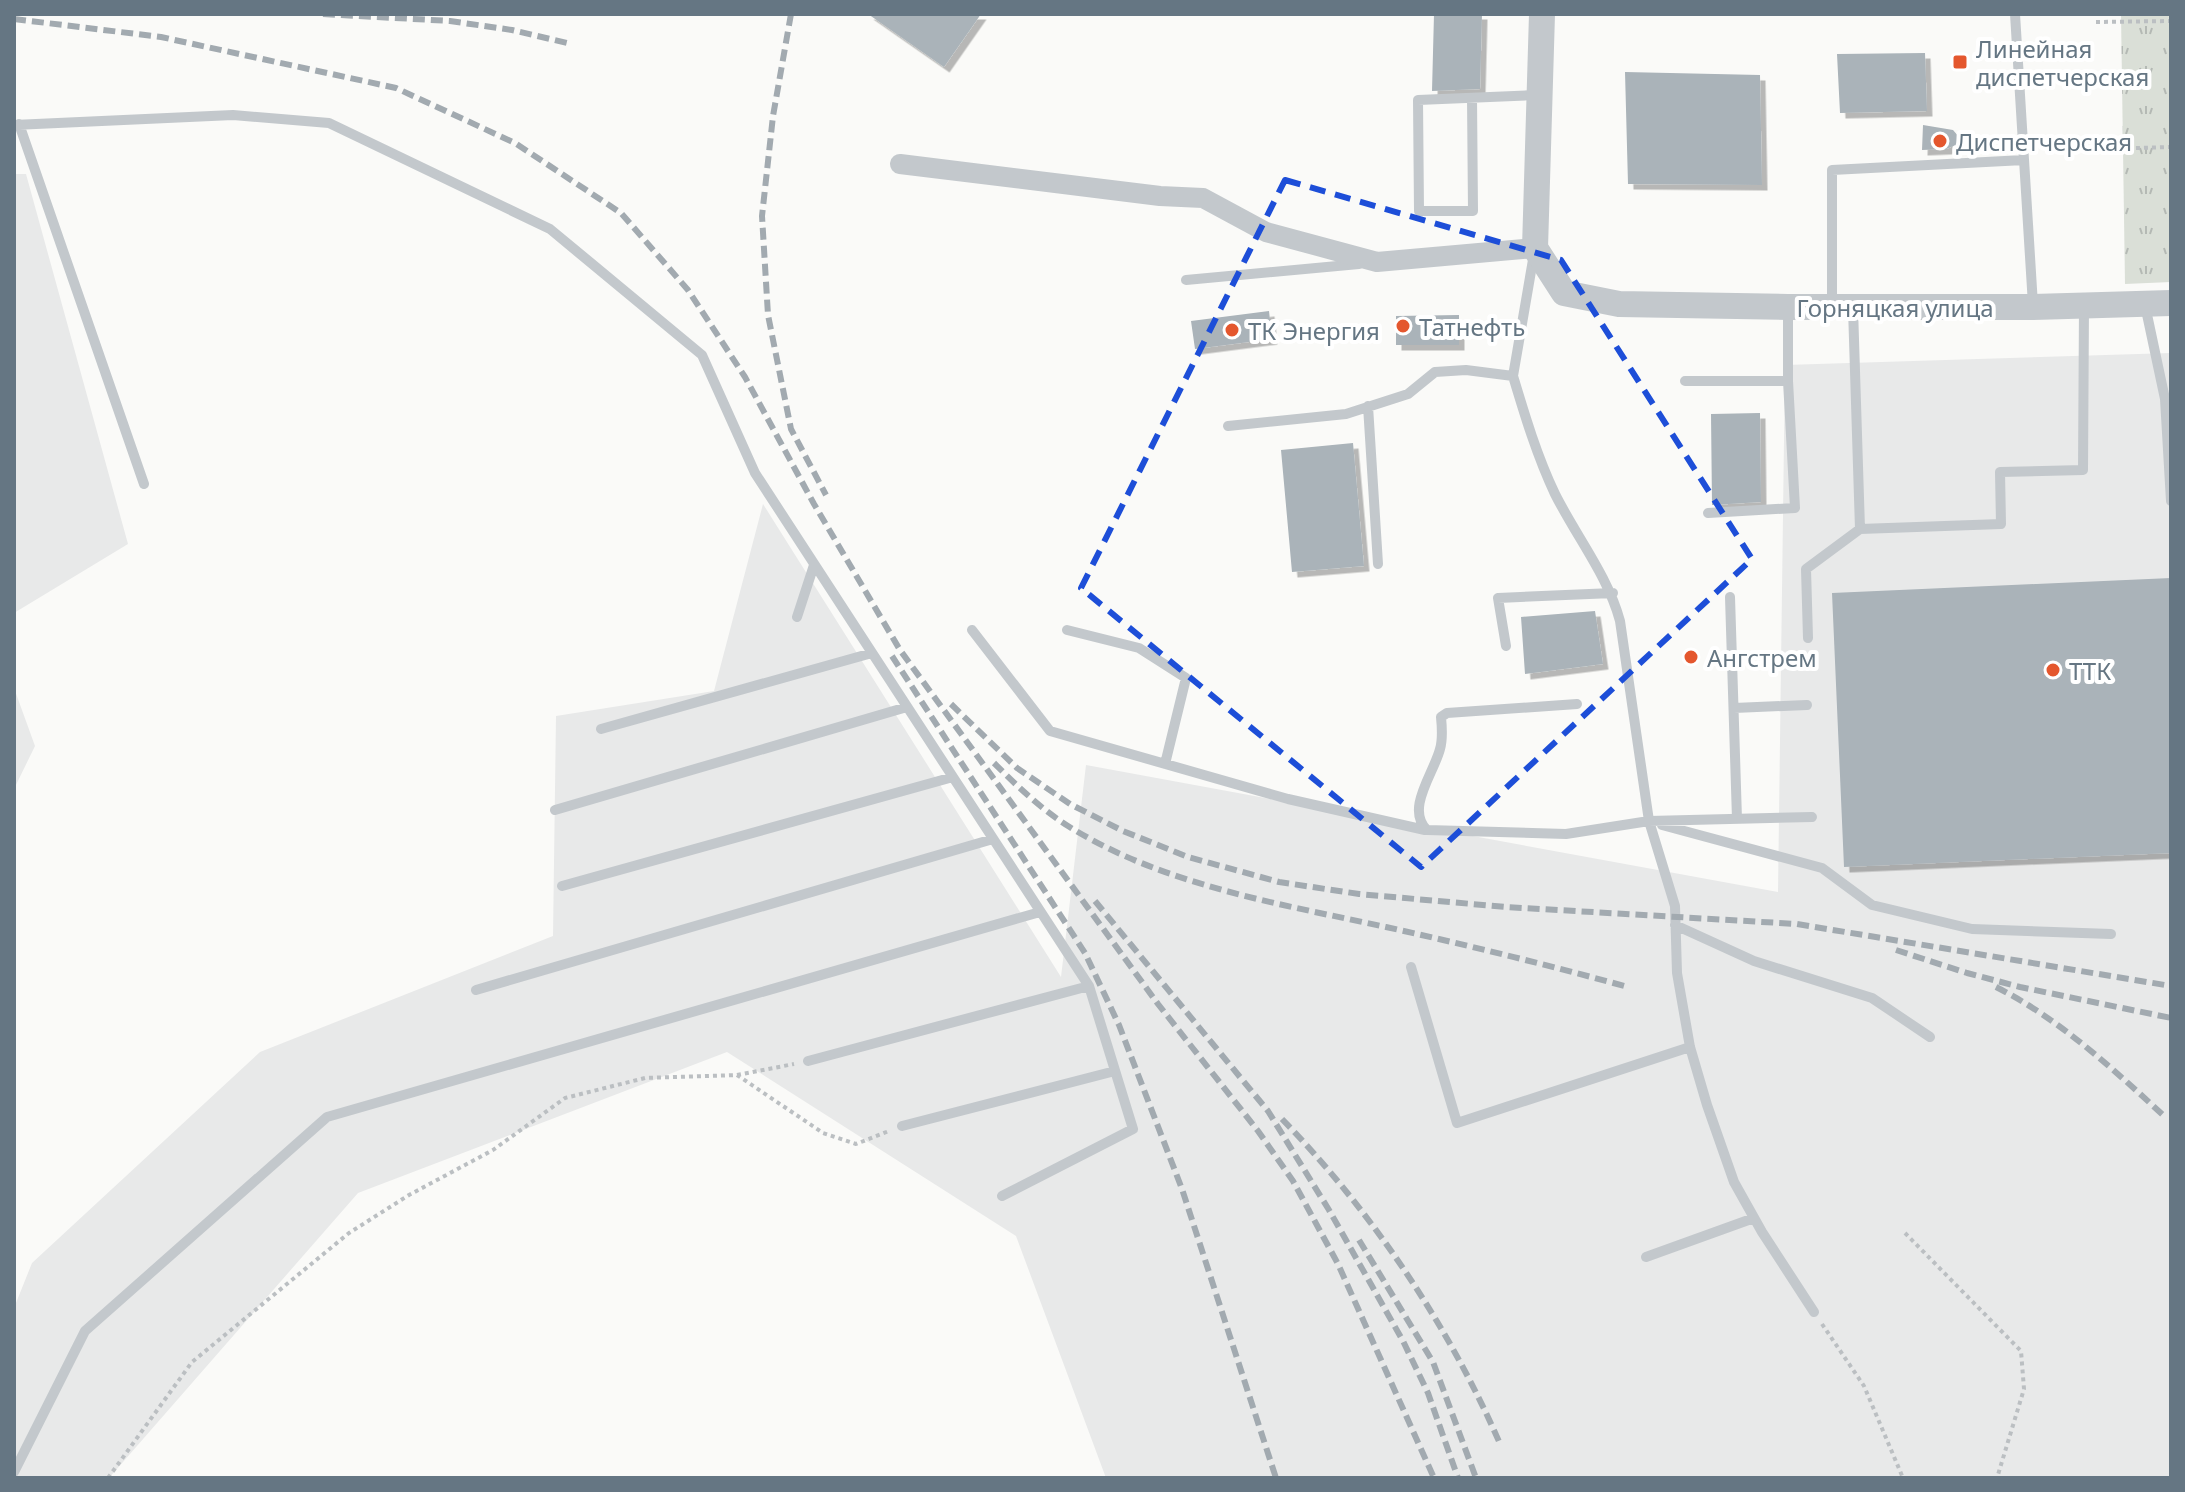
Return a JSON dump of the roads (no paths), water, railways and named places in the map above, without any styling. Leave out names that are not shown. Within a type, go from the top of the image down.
[{"type":"street","points":[[900,164],[1160,196],[1203,198],[1266,232],[1377,262],[1535,248],[1542,14]]},
{"type":"street","name":"Горняцкая улица","points":[[1535,248],[1564,293],[1619,304],[1843,308],[2158,303]]},
{"type":"lane","points":[[2015,14],[2033,307]]},
{"type":"lane","points":[[1472,98],[1473,211],[1419,211],[1418,100],[1539,95]]},
{"type":"lane","points":[[144,484],[16,124],[233,115],[329,123],[550,229],[702,355],[755,473],[1089,986],[1133,1129],[1002,1196]]},
{"type":"lane","points":[[1860,529],[1832,170],[2024,160]]},
{"type":"lane","points":[[1535,248],[1513,376],[1554,492],[1613,593],[1620,621],[1649,821],[1675,906],[1677,973],[1690,1047],[1707,1105],[1734,1182],[1814,1312]]},
{"type":"lane","points":[[1186,280],[1377,262]]},
{"type":"lane","points":[[2158,303],[2168,399],[2171,501]]},
{"type":"lane","points":[[1808,638],[1806,569],[1860,529],[2001,524],[2000,472],[2083,470],[2084,304]]},
{"type":"lane","points":[[1708,513],[1795,508],[1788,381],[1788,307]]},
{"type":"lane","points":[[1228,426],[1346,414],[1408,394],[1435,372],[1466,370],[1513,376]]},
{"type":"lane","points":[[1685,381],[1788,381]]},
{"type":"lane","points":[[1368,406],[1378,564]]},
{"type":"lane","points":[[797,617],[814,565]]},
{"type":"lane","points":[[1506,646],[1498,598],[1613,593]]},
{"type":"lane","points":[[1730,597],[1737,819]]},
{"type":"lane","points":[[972,630],[1050,731],[1288,799],[1427,830],[1566,834],[1649,821],[1812,817]]},
{"type":"lane","points":[[1067,630],[1139,648],[1186,678],[1165,764]]},
{"type":"lane","points":[[601,729],[872,653]]},
{"type":"lane","points":[[1427,830],[1419,823],[1417,810],[1440,749],[1441,717],[1447,713],[1577,704]]},
{"type":"lane","points":[[1734,708],[1807,705]]},
{"type":"lane","points":[[555,810],[907,707]]},
{"type":"lane","points":[[562,886],[953,777]]},
{"type":"lane","points":[[1649,821],[1822,868],[1872,905],[1972,929],[2111,934]]},
{"type":"lane","points":[[476,990],[993,839]]},
{"type":"lane","points":[[14,1472],[85,1331],[327,1117],[1040,912]]},
{"type":"lane","points":[[1675,925],[1754,961],[1872,998],[1930,1037]]},
{"type":"lane","points":[[1411,967],[1457,1123],[1690,1047]]},
{"type":"lane","points":[[808,1061],[1089,986]]},
{"type":"lane","points":[[902,1126],[1115,1071]]},
{"type":"lane","points":[[1646,1257],[1754,1218]]},
{"type":"railway","points":[[323,14],[450,21],[512,30],[567,43]]},
{"type":"railway","points":[[791,14],[773,116],[762,216],[768,315],[791,429],[826,495]]},
{"type":"railway","points":[[14,19],[161,37],[396,88],[515,143],[621,213],[688,290],[745,377],[814,504],[900,650],[1158,1004],[1258,1131],[1293,1181],[1338,1264],[1434,1478]]},
{"type":"railway","points":[[892,656],[1085,953],[1119,1025],[1182,1189],[1276,1478]]},
{"type":"railway","points":[[951,704],[1017,768],[1070,804],[1123,831],[1188,857],[1279,882],[1359,894],[1506,907],[1797,924],[2171,986]]},
{"type":"railway","points":[[994,763],[1020,789],[1068,826],[1104,846],[1182,878],[1628,987]]},
{"type":"railway","points":[[1095,901],[1268,1111],[1329,1210],[1403,1341],[1428,1393],[1458,1478]]},
{"type":"railway","points":[[1896,950],[2020,987],[2171,1018]]},
{"type":"railway","points":[[1996,987],[2063,1029],[2163,1115]]},
{"type":"railway","points":[[1282,1119],[1347,1193],[1406,1273],[1458,1358],[1501,1446]]},
{"type":"railway","points":[[1359,1240],[1433,1362],[1476,1478]]},
{"type":"place","name":"Линейная диспетчерская","points":[[1960,62]]},
{"type":"place","name":"Диспетчерская","points":[[1940,141]]},
{"type":"place","name":"Татнефть","points":[[1403,326]]},
{"type":"place","name":"ТК Энергия","points":[[1232,330]]},
{"type":"place","name":"Ангстрем","points":[[1691,657]]},
{"type":"place","name":"ТТК","points":[[2053,670]]}]
